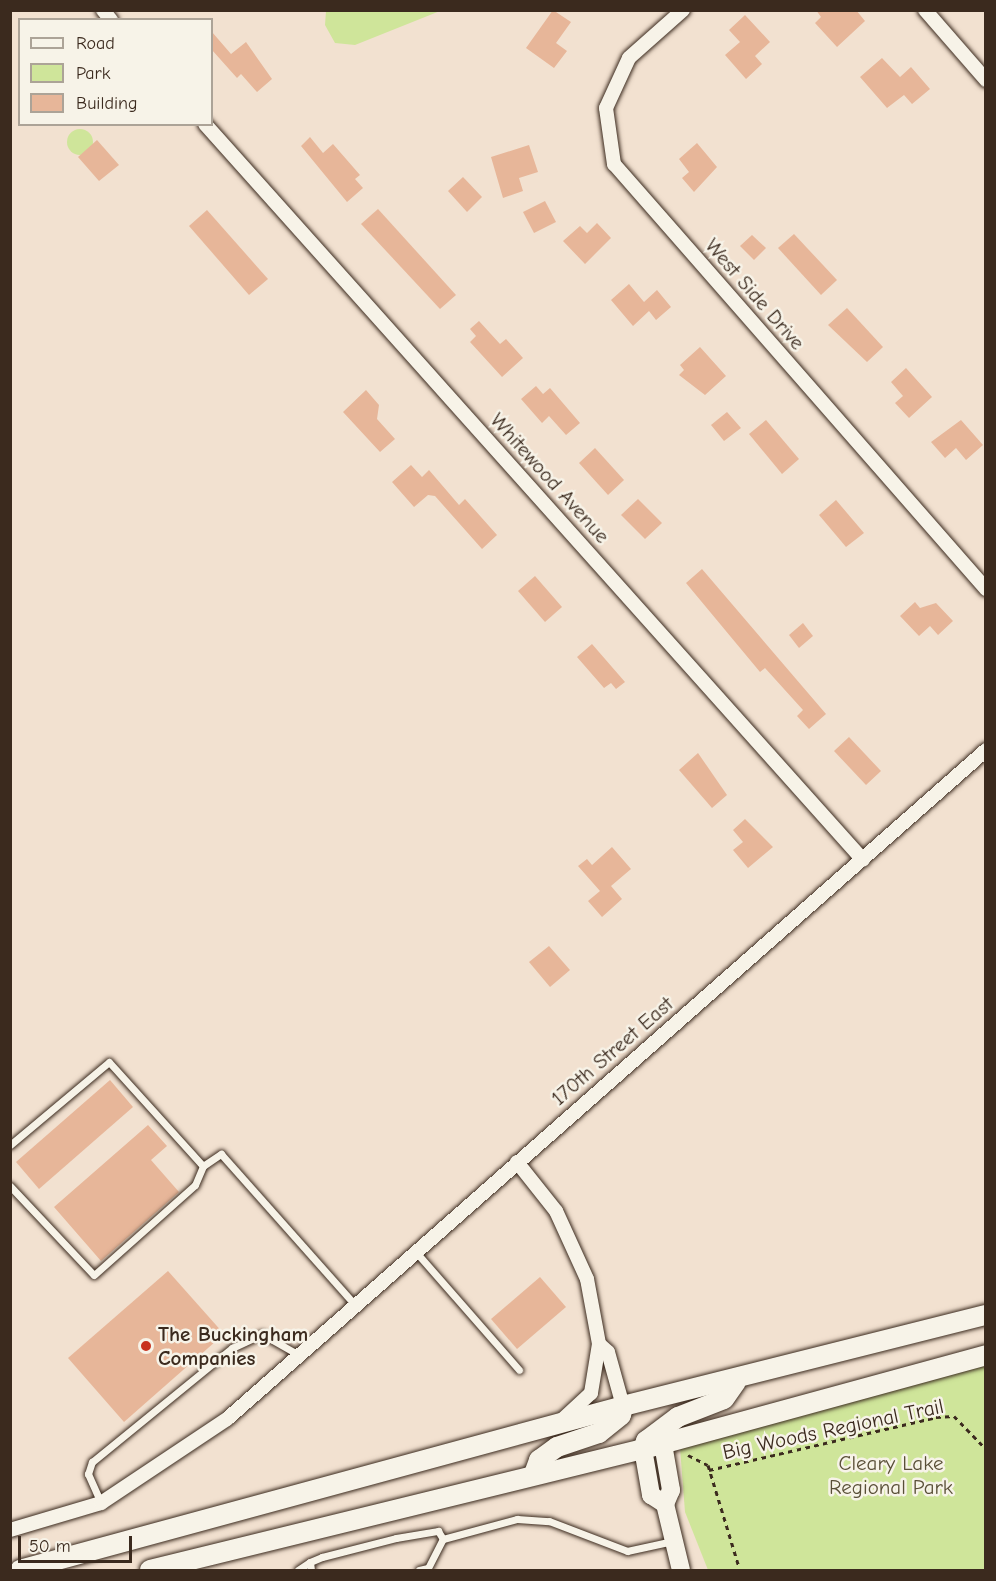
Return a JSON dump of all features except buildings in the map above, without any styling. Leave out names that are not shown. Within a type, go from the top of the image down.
[{"type":"main road","points":[[20,1570],[551,1429],[623,1406],[736,1382],[986,1316]]},
{"type":"main road","points":[[150,1570],[663,1444],[986,1355]]},
{"type":"main road","points":[[643,1449],[646,1441],[678,1417],[724,1400],[736,1382]]},
{"type":"main road","points":[[534,1474],[539,1460],[599,1433],[621,1415],[623,1406]]},
{"type":"street","name":"West Side Drive","points":[[683,10],[629,58],[606,108],[614,164],[986,589]]},
{"type":"street","points":[[925,10],[986,80]]},
{"type":"street","name":"Whitewood Avenue","points":[[207,126],[863,860]]},
{"type":"street","name":"170th Street East","points":[[10,1530],[101,1503],[227,1419],[354,1304],[986,750]]},
{"type":"street","points":[[517,1162],[561,1221],[587,1279],[599,1344],[591,1394],[551,1429]]},
{"type":"street","points":[[599,1344],[608,1352],[623,1406]]},
{"type":"street","points":[[663,1444],[671,1490],[665,1504],[681,1570]]},
{"type":"street","points":[[643,1449],[651,1495],[665,1504]]},
{"type":"lane","points":[[10,1145],[109,1062],[203,1166]]},
{"type":"lane","points":[[10,1186],[94,1275],[195,1185],[203,1166],[221,1154],[354,1304]]},
{"type":"lane","points":[[415,1251],[519,1370]]},
{"type":"lane","points":[[101,1503],[88,1474],[92,1462],[232,1348],[262,1334],[299,1355]]},
{"type":"lane","points":[[419,1570],[428,1568],[442,1539],[517,1519],[549,1521],[627,1551],[673,1541]]},
{"type":"lane","points":[[298,1570],[396,1538],[438,1531],[442,1539]]},
{"type":"path","name":"Big Woods Regional Trail","points":[[709,1470],[936,1417],[954,1416],[986,1449]]},
{"type":"path","points":[[692,1456],[709,1470],[740,1570]]},
{"type":"green space","points":[[326,10],[440,11],[355,45],[335,43],[325,25]]},
{"type":"green space","points":[[80,129],[89,133],[93,142],[89,151],[80,155],[71,151],[67,142],[71,133]]},
{"type":"green space","name":"Cleary Lake Regional Park","points":[[985,1353],[985,1570],[708,1570],[685,1512],[679,1435]]},
{"type":"place","name":"The Buckingham Companies","points":[[146,1346]]}]
